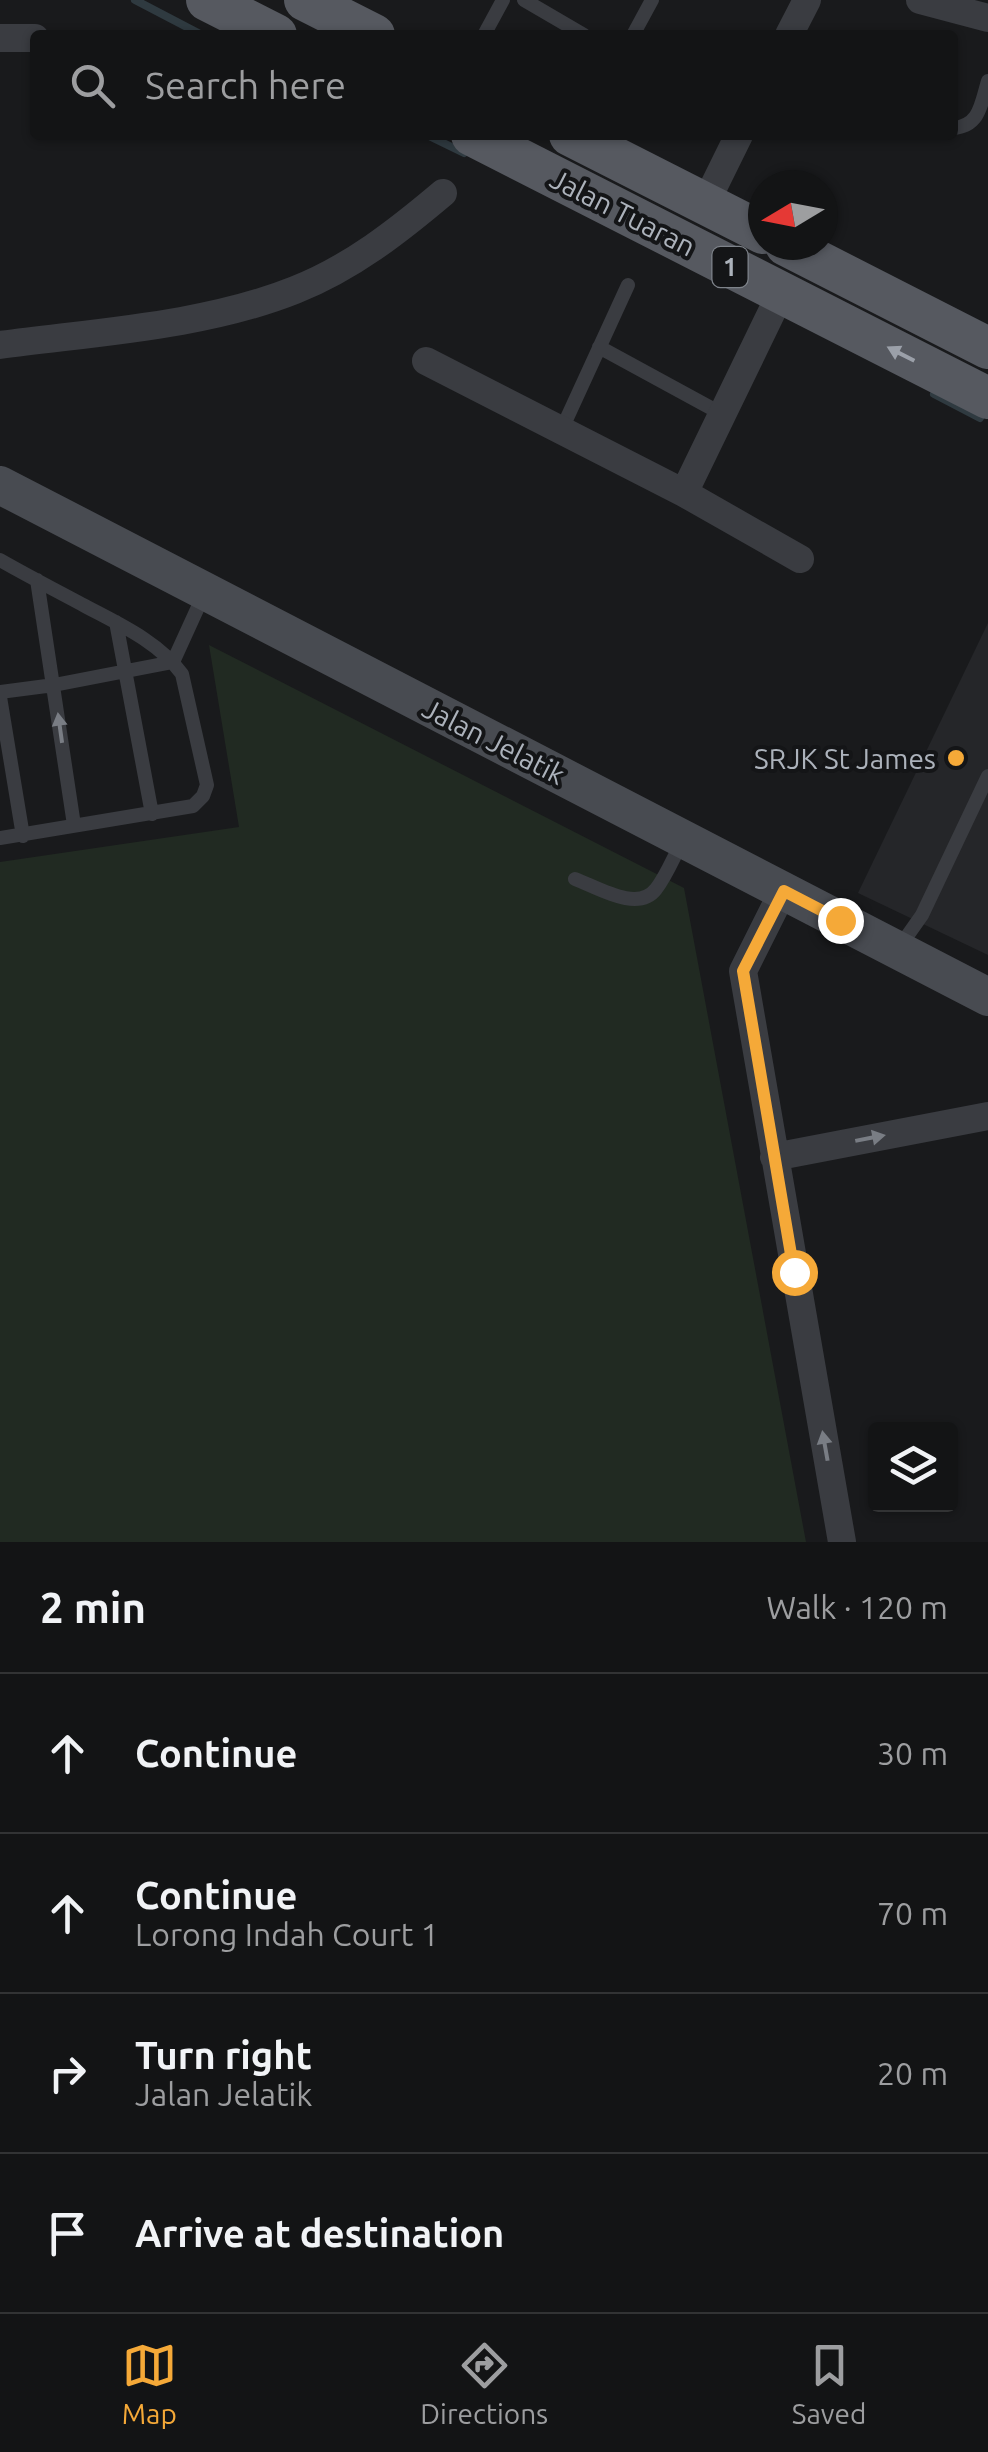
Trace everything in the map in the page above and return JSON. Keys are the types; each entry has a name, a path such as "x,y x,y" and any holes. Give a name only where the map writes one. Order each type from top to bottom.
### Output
{"main road":[{"path":"207,0 266,30"},
{"path":"305,0 364,30"},
{"name":"Jalan Tuaran","path":"482,140 988,398"},
{"name":"Jalan Tuaran","path":"580,140 748,226"},
{"path":"664,183 677,212 727,244 778,291"},
{"name":"1","path":"815,260 988,348"}],"street":[{"path":"792,30 807,0"},
{"path":"920,0 988,18"},
{"path":"0,38 30,38"},
{"path":"705,204 737,140"},
{"path":"0,344 171,322 263,302 349,264 443,194"},
{"path":"684,493 778,291"},
{"path":"426,362 684,493 800,559"},
{"name":"Jalan Jelatik","path":"0,485 988,997"},
{"path":"784,891 743,971 842,1542"},
{"path":"774,1156 988,1116"}],"lane":[{"path":"487,30 503,0"},
{"path":"524,0 575,30"},
{"path":"636,30 652,0"},
{"path":"958,127 968,126 978,117 988,81"},
{"path":"561,431 628,285"},
{"path":"599,347 722,414"},
{"path":"0,560 116,622 173,662 182,674 207,784 204,796 194,806 0,838"},
{"path":"36,580 74,824"},
{"path":"173,662 206,592"},
{"path":"116,622 152,814"},
{"path":"23,836 0,694 173,662"},
{"path":"898,950 922,915 988,776"},
{"path":"575,879 632,900 642,899 654,893 683,839"}],"shaded area":[{"name":"SRJK St James","path":"988,623 988,955 858,893"},
{"path":"209,645 684,888 806,1542 0,1542 0,862 239,827"}],"waterway":[{"path":"135,0 192,30"},
{"path":"437,140 464,153"},
{"path":"934,394 980,418"}],"place":[{"name":"SRJK St James","path":"956,758"}],"route":[{"path":"794,1272 743,971 784,891 840,920"}]}
